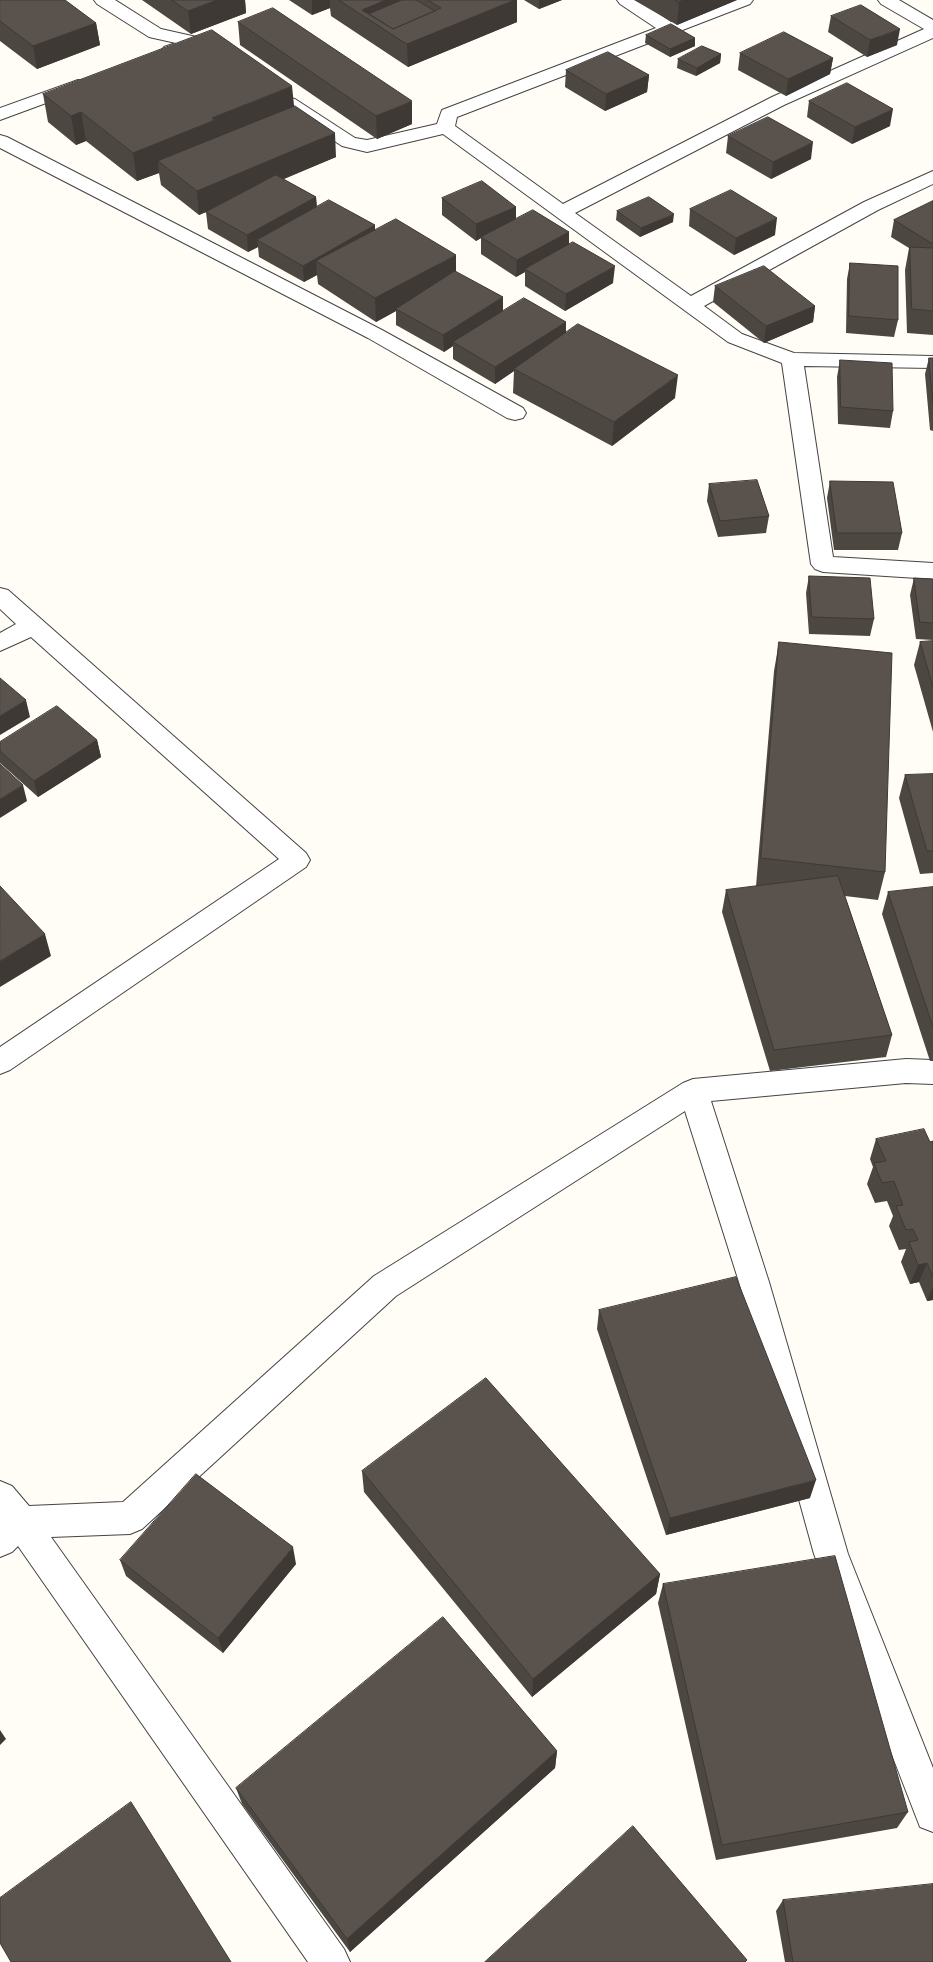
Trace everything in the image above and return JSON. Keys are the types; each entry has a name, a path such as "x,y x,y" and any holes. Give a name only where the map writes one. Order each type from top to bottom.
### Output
{"street":[{"path":"103,0 156,34 195,42 212,53"},
{"path":"626,0 670,29"},
{"path":"446,128 448,114 744,0"},
{"path":"887,0 933,27"},
{"path":"562,212 778,101 933,32"},
{"path":"158,56 195,42"},
{"path":"0,114 93,80"},
{"path":"276,94 348,142 367,146 446,128 735,338 792,359 933,362"},
{"path":"0,141 375,334 515,413"},
{"path":"690,306 871,206 933,177"},
{"path":"792,359 823,564 933,571"},
{"path":"0,596 297,860 0,1062"},
{"path":"0,643 32,625"},
{"path":"7,1520 130,1518 385,1286 693,1091 906,1071 933,1072"},
{"path":"693,1091 754,1282 831,1554 933,1814"},
{"path":"7,1520 331,1962"}],"building":[{"path":"0,0 65,0 96,23 33,46 0,21"},
{"path":"172,0 217,0 188,11"},
{"path":"339,0 386,0 362,10 393,29 441,8 428,0 515,0 407,44"},
{"path":"402,0 416,0 435,11 393,29 369,14"},
{"path":"861,5 900,29 870,40 831,16"},
{"path":"273,8 412,101 376,116 238,22"},
{"path":"671,24 695,38 670,49 646,35"},
{"path":"212,30 292,86 212,118 215,120 133,153 81,112 71,116 43,94"},
{"path":"784,32 833,58 788,79 740,53"},
{"path":"702,46 721,54 697,68 678,59"},
{"path":"608,52 649,75 606,94 566,70"},
{"path":"847,83 893,109 855,127 809,101"},
{"path":"295,106 335,133 197,191 158,161"},
{"path":"768,117 813,142 773,162 728,136"},
{"path":"276,175 316,197 247,235 206,212"},
{"path":"482,181 516,207 476,224 442,198"},
{"path":"731,190 777,218 736,238 690,209"},
{"path":"649,197 674,214 641,228 617,211"},
{"path":"329,200 375,225 303,266 257,240"},
{"path":"933,201 933,244 894,220"},
{"path":"533,210 569,232 517,260 481,237"},
{"path":"396,219 456,255 375,298 316,261"},
{"path":"573,242 615,266 566,294 525,269"},
{"path":"910,247 933,248 933,311 912,309"},
{"path":"850,263 898,266 898,320 849,316"},
{"path":"764,266 815,306 766,326 715,286"},
{"path":"455,271 503,297 443,335 396,309"},
{"path":"524,298 566,322 495,367 453,342"},
{"path":"578,324 678,375 614,422 514,369"},
{"path":"929,358 933,358 933,404"},
{"path":"840,360 892,363 893,411 841,407"},
{"path":"757,480 769,516 720,521 709,484"},
{"path":"830,481 893,482 902,533 837,533"},
{"path":"809,576 870,578 874,619 812,617"},
{"path":"914,578 933,579 933,623 920,622"},
{"path":"933,641 933,687 920,642"},
{"path":"779,642 892,653 885,872 761,858"},
{"path":"0,678 26,700 0,716"},
{"path":"57,706 97,740 34,781 0,751 0,742"},
{"path":"0,764 23,785 0,799"},
{"path":"933,774 933,851 927,851 905,775"},
{"path":"838,876 892,1035 774,1050 726,890"},
{"path":"0,886 45,934 0,961"},
{"path":"933,887 933,1027 888,892"},
{"path":"924,1129 930,1142 933,1141 933,1277 927,1263 918,1265 909,1242 918,1240 913,1229 906,1230 896,1206 903,1205 894,1181 882,1183 874,1163 886,1161 876,1139"},
{"path":"736,1277 816,1480 670,1518 599,1310"},
{"path":"486,1378 660,1574 533,1679 362,1471"},
{"path":"196,1474 293,1547 218,1638 120,1560"},
{"path":"835,1556 908,1812 722,1845 663,1584"},
{"path":"443,1617 557,1751 347,1939 236,1788"},
{"path":"131,1802 231,1962 11,1962 0,1943 0,1898"},
{"path":"633,1826 747,1960 745,1962 485,1962"},
{"path":"933,1884 933,1962 793,1962 783,1900"}]}
